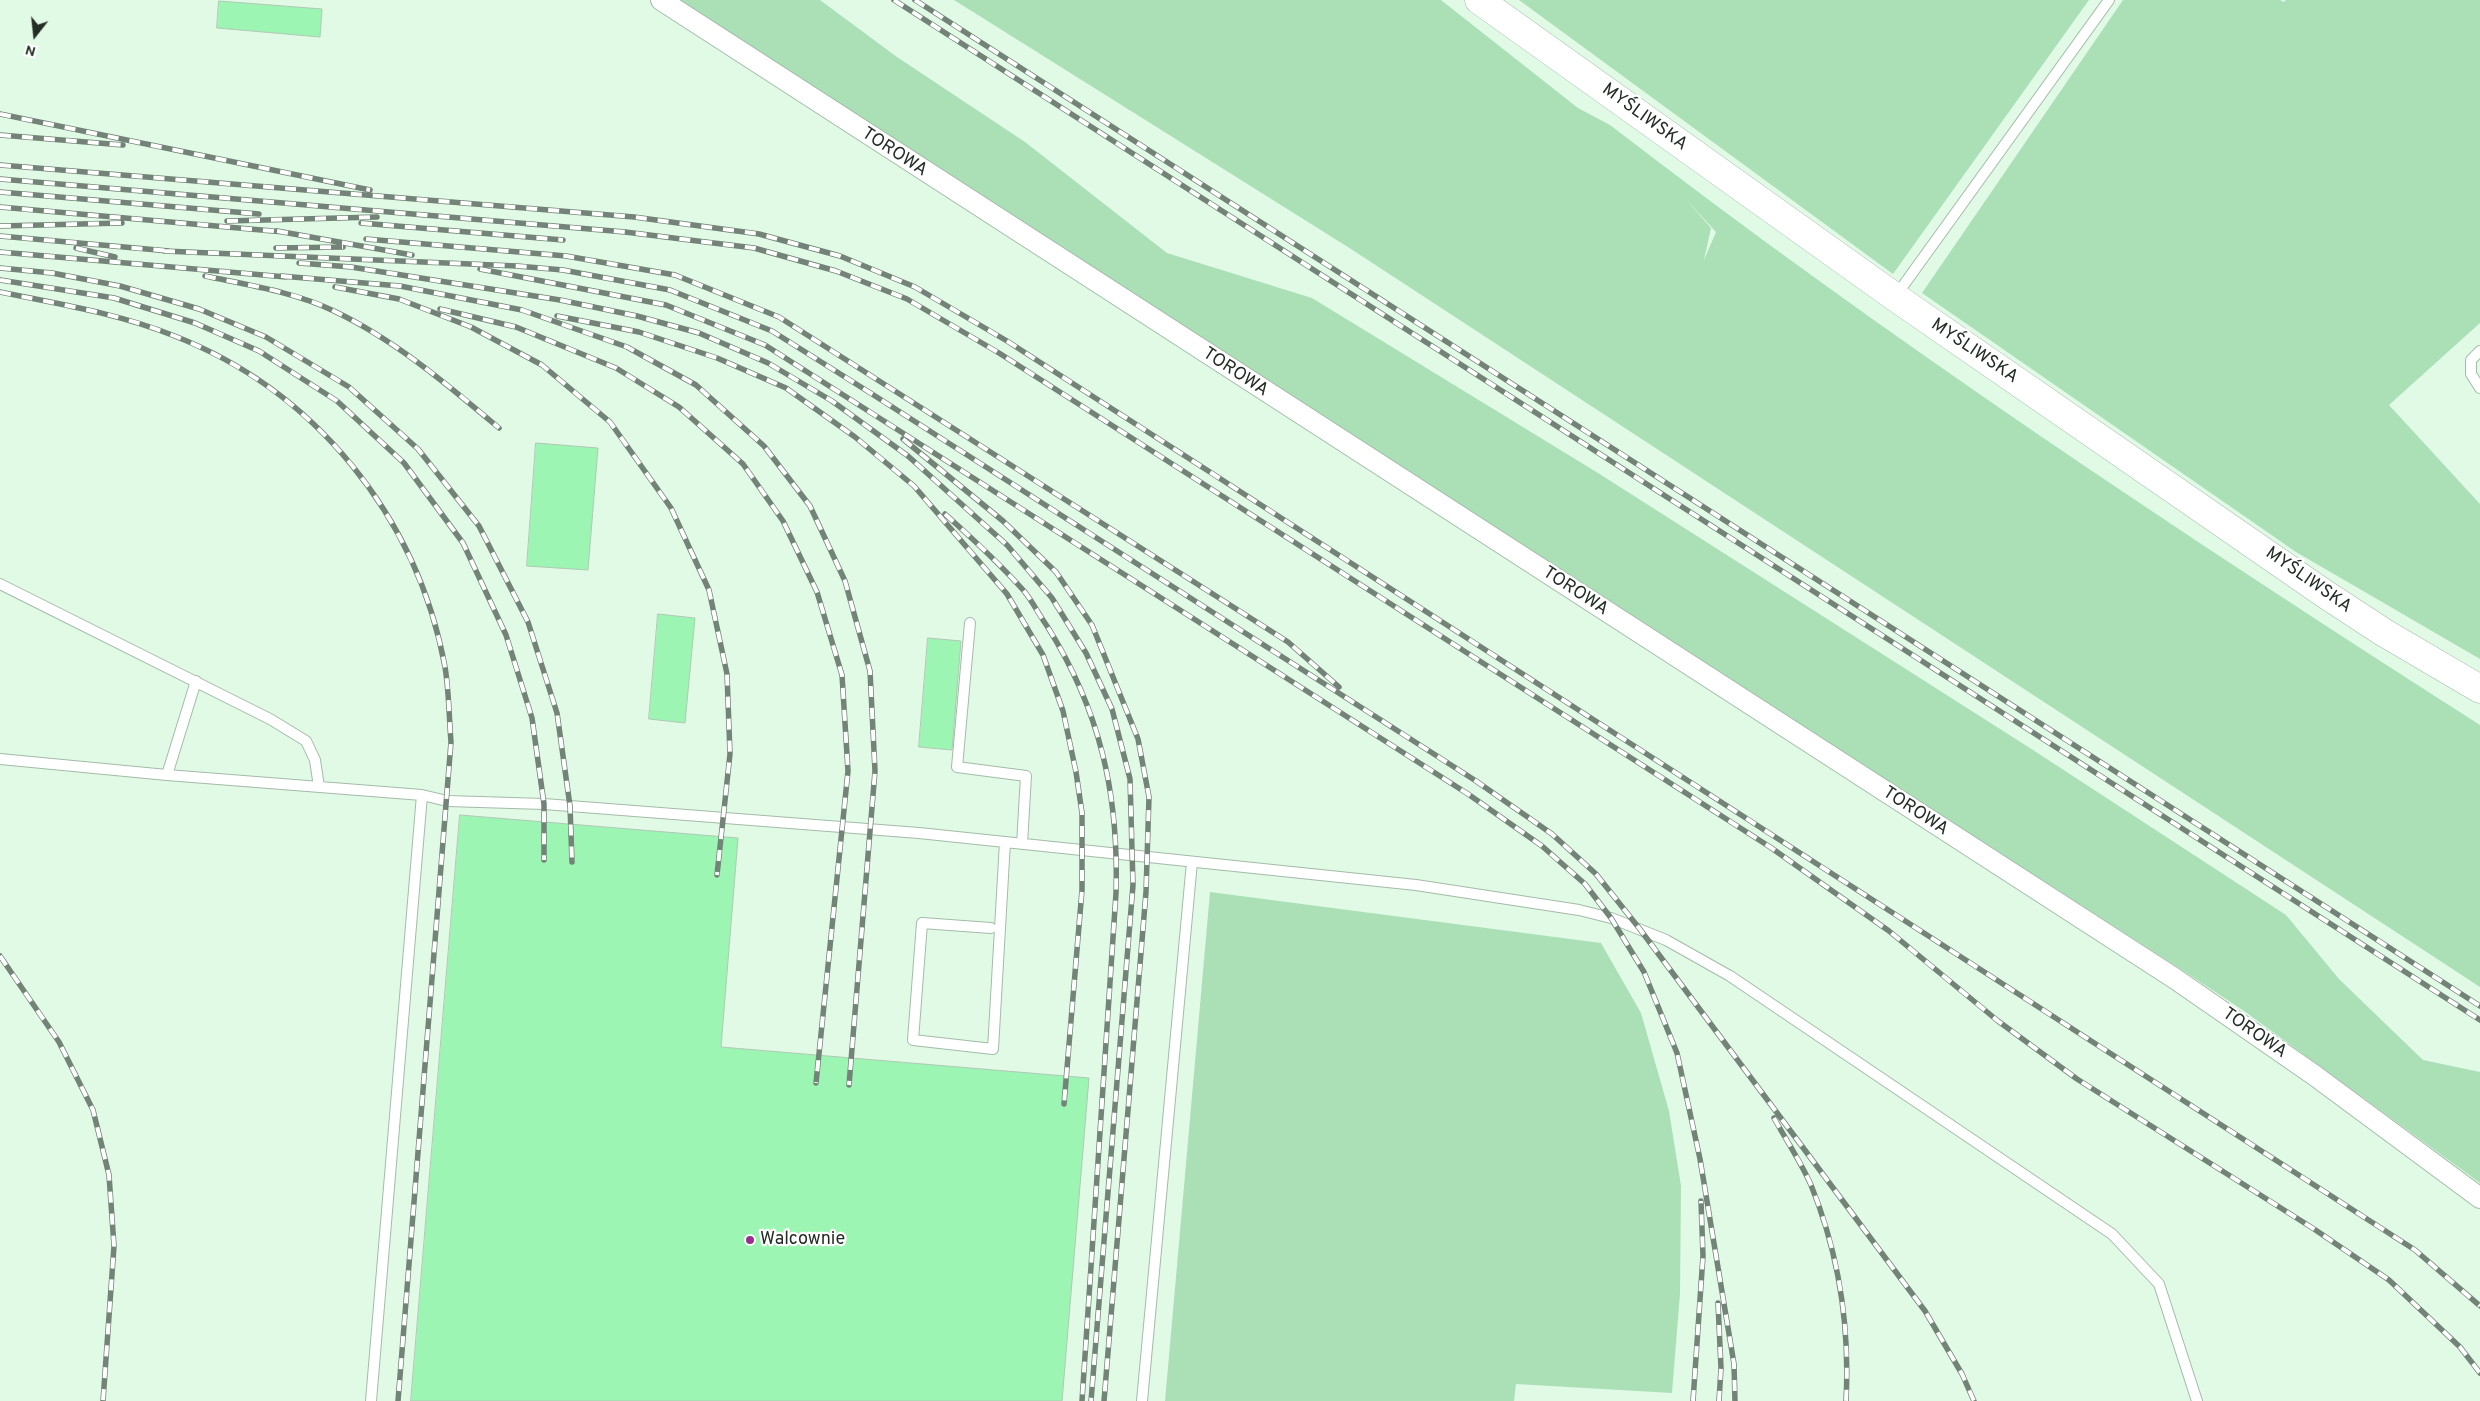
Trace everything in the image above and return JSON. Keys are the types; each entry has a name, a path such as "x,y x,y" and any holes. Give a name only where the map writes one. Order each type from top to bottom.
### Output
{"street":[{"name":"TOROWA","path":"660,0 2174,978 2314,1075 2480,1198"},
{"name":"MYŚLIWSKA","path":"1479,0 1895,297 2325,594 2383,632 2480,689"}],"lane":[{"path":"1895,297 2110,0"},
{"path":"2480,351 2471,360 2471,374 2480,388"},
{"path":"0,584 196,681 270,719 306,741 314,760 319,787"},
{"path":"970,623 956,767 1026,776 1022,844"},
{"path":"167,776 196,681"},
{"path":"0,759 167,776 422,795 447,800 552,805 909,832 1416,885 1579,910 1610,918 1666,940 1730,976 2112,1234 2158,1284 2197,1401"},
{"path":"371,1401 422,795"},
{"path":"990,928 922,923 913,1040 993,1050 1005,842"},
{"path":"1142,1401 1192,862"}],"green space":[{"path":"680,0 820,0 897,57 1025,142 1167,253 1312,298 1598,473 2033,750 2286,915 2339,979 2423,1060 2480,1072 2480,1183 2244,1011 2179,968 1052,244"},
{"path":"954,0 1441,0 1578,108 1610,125 1715,205 1930,359 2148,508 2480,725 2480,987 1351,249","holes":["1685,198 1716,232 1704,260 1711,228"]},
{"path":"1519,0 2089,0 1893,274"},
{"path":"2123,0 2280,0 2284,2 2286,0 2480,0 2480,323 2389,405 2480,504 2480,659 2296,552 1922,293"},
{"path":"1210,892 1601,943 1641,1013 1669,1111 1681,1186 1680,1294 1672,1393 1516,1384 1514,1401 1165,1401"}],"building":[{"path":"219,1 322,9 320,37 217,28"},
{"path":"536,443 598,448 588,570 527,566"},
{"path":"658,614 695,618 685,723 649,719"},
{"path":"928,638 961,641 952,750 919,747"},
{"name":"Walcownie","path":"460,815 738,838 721,1047 1089,1078 1062,1401 411,1401"}],"railway":[{"path":"894,0 2480,1020"},
{"path":"915,0 2480,1006"},
{"path":"0,114 370,190"},
{"path":"0,135 123,145"},
{"path":"0,165 634,217 759,234 840,256 915,287 1007,341 2415,1250 2480,1306"},
{"path":"0,179 625,232 754,248 836,271 907,299 999,353 1770,847 1889,931 1998,1021 2077,1079 2314,1229 2389,1280 2460,1347 2480,1373"},
{"path":"0,192 259,214"},
{"path":"0,207 284,232"},
{"path":"227,221 377,217"},
{"path":"0,226 122,223"},
{"path":"361,223 563,240"},
{"path":"277,231 412,255"},
{"path":"0,236 169,251"},
{"path":"366,239 566,256 675,275 779,317 1288,642 1339,687"},
{"path":"276,248 343,247"},
{"path":"76,248 115,257"},
{"path":"164,251 517,266 563,270 670,290 772,331 872,394 1476,781 1552,834 1596,874 1639,928 1925,1311 1962,1374 1974,1401"},
{"path":"0,252 286,277"},
{"path":"299,263 351,267 560,300 637,316 699,333 768,363 832,401 908,456 1007,545 1052,598 1086,653 1112,709 1130,779 1133,885 1091,1401"},
{"path":"0,268 52,273 120,286 199,309 266,337 349,387 418,449 479,526 528,622 557,713 570,806 572,862"},
{"path":"480,269 666,305 765,345 1468,794 1542,846 1585,884 1611,918 1644,972 1677,1053 1700,1159 1734,1364 1735,1401"},
{"path":"205,276 271,290 319,304 334,311 400,349 499,428"},
{"path":"281,276 400,286 522,310 627,347 696,385 764,446 810,506 845,581 870,671 875,771 849,1085"},
{"path":"0,280 114,298 195,323 259,351 337,401 404,463 463,543 506,635 532,718 544,804 544,860"},
{"path":"335,287 399,299 471,327 542,365 610,422 671,508 709,590 727,674 730,754 717,875"},
{"path":"0,292 87,310 151,327 224,359 271,389 314,424 352,465 384,510 411,559 431,612 445,667 451,742 398,1401"},
{"path":"440,309 516,327 616,368 679,407 743,464 783,521 817,592 842,675 848,771 816,1083"},
{"path":"557,316 639,332 717,358 786,388 855,437 914,486 1007,594 1043,655 1063,711 1076,772 1082,813 1082,890 1064,1104"},
{"path":"903,439 1003,521 1056,572 1092,625 1138,739 1149,797 1146,892 1104,1401"},
{"path":"945,514 1015,581 1027,595 1047,626 1081,689 1103,754 1109,787 1114,821 1116,893 1082,1401"},
{"path":"0,956 59,1042 93,1110 109,1175 114,1246 103,1401"},
{"path":"1774,1118 1811,1185 1829,1237 1844,1318 1847,1373 1846,1401"},
{"path":"1693,1401 1703,1256 1701,1201"},
{"path":"1718,1303 1721,1368 1719,1401"}],"place":[{"name":"Walcownie","path":"750,1240"}]}
